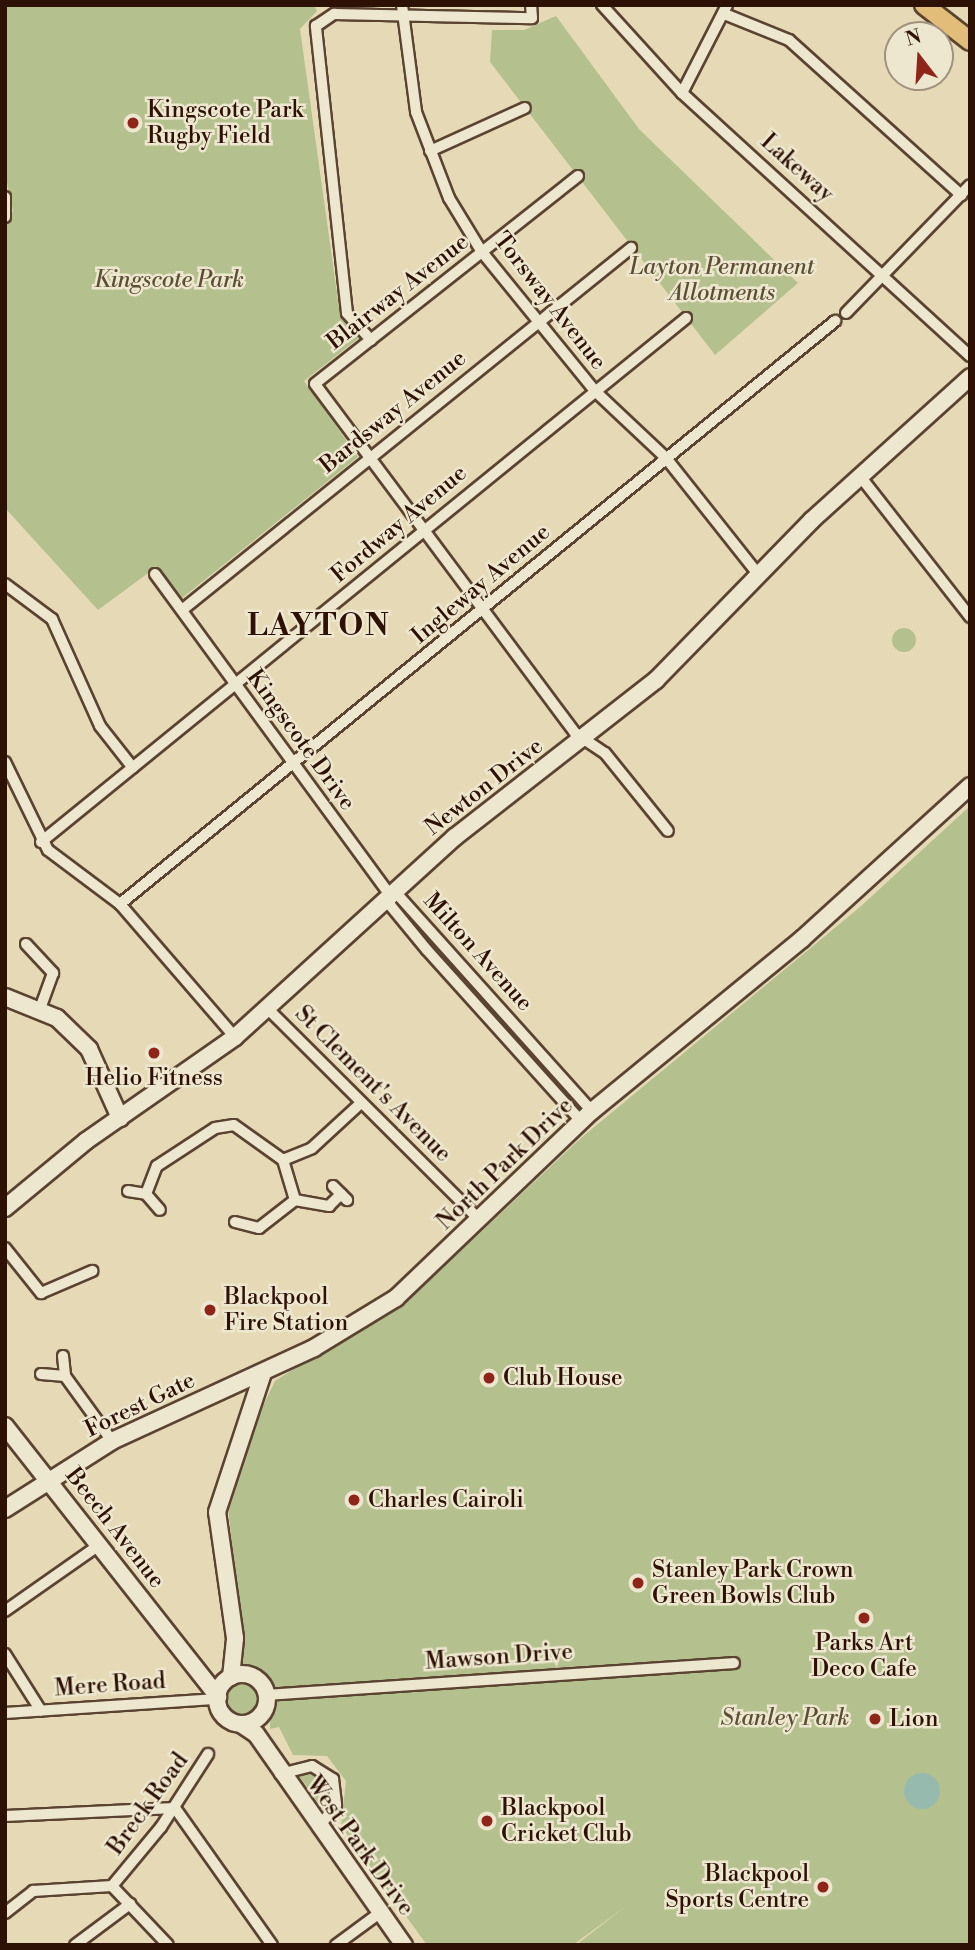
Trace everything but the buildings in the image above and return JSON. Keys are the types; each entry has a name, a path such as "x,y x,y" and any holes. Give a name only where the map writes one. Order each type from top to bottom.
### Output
{"main road":[{"path":"924,5 970,41"},
{"path":"944,5 970,26"}],"street":[{"path":"371,340 347,313 319,21 334,14 402,11 532,19 531,5"},
{"name":"Lakeway","path":"602,5 682,93 970,356"},
{"path":"682,93 727,10 789,40 961,195"},
{"name":"Torsway Avenue","path":"402,11 412,96 430,151 482,252 595,391 666,457 758,573"},
{"path":"430,151 525,108"},
{"name":"Blairway Avenue","path":"369,458 315,384 578,176"},
{"path":"846,313 885,276 970,185"},
{"path":"5,197 7,216"},
{"name":"Bardsway Avenue","path":"181,610 631,248"},
{"name":"Fordway Avenue","path":"41,842 236,687 686,317"},
{"name":"Ingleway Avenue","path":"120,904 482,612 666,457 835,321"},
{"name":"Newton Drive","path":"8,1199 235,1037 389,894 656,680 758,573 970,377"},
{"path":"369,458 421,533 583,739 605,753 668,831"},
{"path":"860,476 970,617"},
{"name":"Kingscote Drive","path":"155,575 389,894"},
{"path":"5,584 52,619 100,726 133,768"},
{"path":"5,762 41,842 120,904 235,1037"},
{"name":"North Park Drive","path":"263,1373 396,1298 586,1116 802,939 970,786"},
{"name":"Milton Avenue","path":"389,894 390,905 420,941 586,1116"},
{"path":"26,944 53,973 40,1009"},
{"path":"5,997 40,1009 89,1049 120,1118"},
{"name":"St Clement's Avenue","path":"268,1009 479,1219"},
{"path":"283,1160 312,1148 361,1103"},
{"path":"146,1194 157,1166 224,1124 283,1160 295,1200"},
{"path":"128,1191 146,1194 160,1209"},
{"path":"295,1200 329,1206 340,1193"},
{"path":"235,1222 262,1233 295,1200"},
{"path":"5,1248 41,1293 92,1271"},
{"path":"63,1356 65,1376 113,1441"},
{"path":"235,1638 229,1679 218,1698 223,1714 241,1724 266,1703 250,1675 235,1638 217,1513 263,1373"},
{"name":"Forest Gate","path":"5,1509 48,1479 113,1441 263,1373"},
{"path":"41,1374 65,1376"},
{"name":"Beech Avenue","path":"5,1426 218,1698"},
{"path":"5,1611 98,1545"},
{"path":"5,1654 41,1711"},
{"name":"Beech Avenue","path":"189,1658 229,1679"},
{"name":"Mawson Drive","path":"266,1703 734,1663"},
{"path":"229,1679 250,1675"},
{"name":"Mere Road","path":"5,1713 218,1698"},
{"name":"West Park Drive","path":"266,1703 280,1774"},
{"name":"West Park Drive","path":"241,1724 256,1734 280,1774 404,1945"},
{"name":"Breck Road","path":"5,1913 33,1891 112,1886 175,1808 208,1754"},
{"path":"280,1774 312,1766 333,1779 336,1805 318,1828"},
{"path":"5,1816 175,1808 272,1945"},
{"path":"112,1886 168,1945"},
{"path":"75,1945 130,1904"},
{"path":"336,1945 382,1912"}],"green space":[{"name":"Kingscote Park","path":"5,5 314,5 317,11 300,29 340,315 359,338 304,381 358,457 182,598 155,568 98,610 5,508 5,222 13,211 5,173"},
{"name":"Layton Permanent Allotments","path":"556,16 639,129 798,283 715,355 490,62 492,30 524,30"},
{"path":"904,628 915,635 916,640 909,651 904,652 893,645 892,640 899,629"},
{"name":"Stanley Park","path":"970,806 970,1945 576,1945 626,1906 573,1945 427,1945 341,1827 346,1781 327,1756 293,1755 279,1727 270,1729 270,1688 238,1670 244,1652 228,1508 253,1427 275,1381 418,1291 581,1138 860,907"},
{"path":"403,901 586,1104 575,1114 392,911"},
{"path":"243,1679 258,1685 264,1700 258,1715 243,1721 228,1715 222,1700 228,1685"},
{"path":"308,1771 331,1789 325,1812 297,1773"}],"water":[{"path":"922,1773 935,1778 940,1791 935,1804 922,1809 909,1804 904,1791 909,1778"}],"place":[{"name":"Kingscote Park Rugby Field","path":"133,123"},
{"name":"Helio Fitness","path":"154,1053"},
{"name":"Blackpool Fire Station","path":"210,1310"},
{"name":"Club House","path":"489,1378"},
{"name":"Charles Cairoli","path":"354,1500"},
{"name":"Stanley Park Crown Green Bowls Club","path":"638,1583"},
{"name":"Parks Art Deco Cafe","path":"864,1618"},
{"name":"Lion","path":"875,1719"},
{"name":"Blackpool Cricket Club","path":"487,1821"},
{"name":"Blackpool Sports Centre","path":"823,1887"}],"district":[{"name":"LAYTON","path":"319,626"}]}
